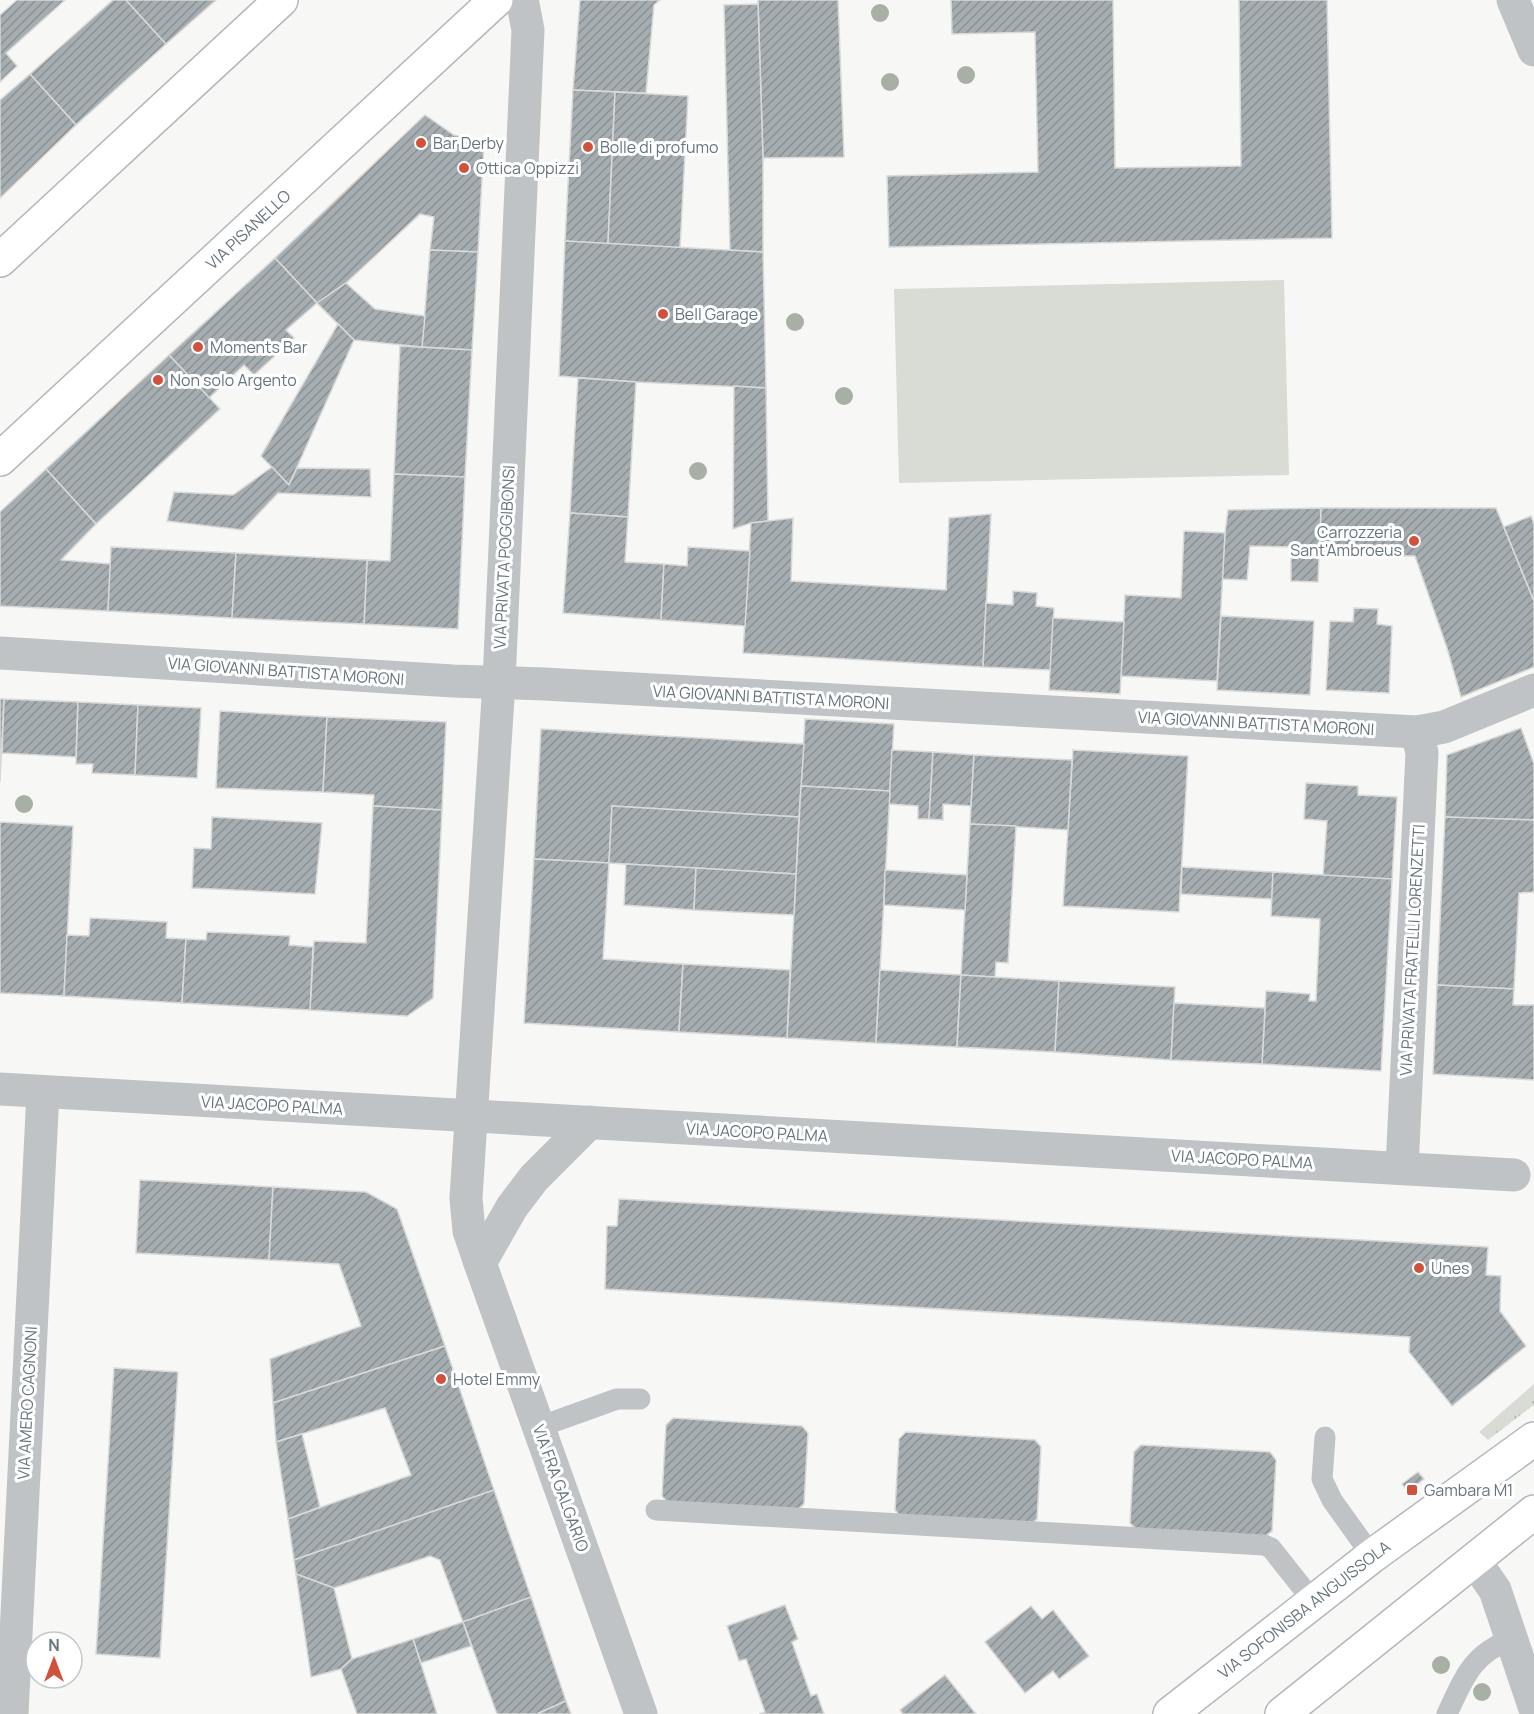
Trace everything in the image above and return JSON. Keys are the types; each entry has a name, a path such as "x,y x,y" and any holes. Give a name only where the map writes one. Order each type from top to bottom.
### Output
{"street":[{"path":"0,260 281,0"},
{"name":"VIA PISANELLO","path":"0,459 496,0"},
{"name":"VIA PRIVATA POGGIBONSI","path":"471,1116 499,682 528,30 523,4 520,0"},
{"path":"1513,0 1534,50"},
{"name":"VIA GIOVANNI BATTISTA MORONI","path":"0,653 453,681 1417,732 1444,727 1534,690"},
{"name":"VIA PRIVATA FRATELLI LORENZETTI","path":"1402,1168 1422,753 1417,732"},
{"name":"VIA JACOPO PALMA","path":"0,1089 1514,1174"},
{"name":"VIA AMERO CAGNONI","path":"12,1714 43,1092"},
{"name":"VIA FRA GALGARIO","path":"471,1116 466,1198 469,1231 641,1714"},
{"path":"480,1263 512,1207 528,1185 590,1122"},
{"name":"VIA SOFONISBA ANGUISSOLA","path":"1170,1714 1372,1556 1534,1439"},
{"path":"1282,1714 1534,1512"},
{"path":"1474,1560 1495,1590 1534,1706"}],"lane":[{"path":"539,1427 617,1399 640,1399"},
{"path":"1325,1437 1322,1479 1332,1500 1372,1556"},
{"path":"656,1510 1264,1545 1271,1548 1313,1601"},
{"path":"1447,1714 1468,1670 1476,1660 1494,1647 1511,1639"}],"green space":[{"path":"1284,280 1289,475 899,483 894,289"},
{"path":"1534,1384 1534,1405 1488,1440 1479,1432"}],"building":[{"path":"17,0 65,0 6,53 17,66 0,82 0,15"},
{"path":"113,0 126,0 166,44 76,125 30,74"},
{"path":"126,0 216,0 166,44"},
{"path":"580,0 660,0 654,5 646,93 573,90"},
{"path":"758,0 838,0 844,157 763,158"},
{"path":"951,0 1113,0 1115,168 1241,166 1239,0 1327,0 1332,238 889,247 887,176 1038,172 1035,32 952,34"},
{"path":"758,4 763,158 763,252 730,250 724,5"},
{"path":"30,74 76,125 0,198 0,100"},
{"path":"573,90 615,92 608,244 565,241"},
{"path":"615,92 688,96 680,248 608,244"},
{"path":"425,115 454,135 484,142 478,252 430,250 434,217 420,214 346,283 317,303 275,258"},
{"name":"Bell Garage","path":"565,241 763,252 766,388 559,376"},
{"path":"430,250 478,252 472,350 422,347"},
{"path":"275,258 317,303 286,330 294,338 254,375 244,365 209,398 169,355"},
{"path":"346,283 375,309 425,316 422,347 354,340 317,303"},
{"path":"338,324 354,340 289,485 261,456"},
{"path":"400,346 472,350 465,477 394,474"},
{"path":"169,355 220,409 96,524 46,469"},
{"path":"578,378 636,382 628,517 570,513"},
{"path":"734,386 766,388 768,521 751,523 733,529"},
{"path":"272,467 289,485 297,468 370,469 371,497 278,493 243,530 167,521 174,492 233,495"},
{"path":"46,469 96,524 61,560 111,564 108,611 0,606 0,512"},
{"path":"394,474 465,477 458,629 364,624 367,560 390,561"},
{"path":"1321,508 1496,508 1534,601 1534,667 1461,697 1447,648 1415,556 1319,555"},
{"path":"1321,508 1318,582 1291,581 1291,547 1250,546 1247,580 1222,579 1228,510"},
{"path":"570,513 628,517 625,562 664,564 661,620 563,613"},
{"path":"991,514 983,667 743,653 751,523 793,518 791,581 946,590 949,518"},
{"path":"1531,516 1534,524 1534,601 1504,527"},
{"path":"1184,531 1225,533 1217,681 1121,676 1125,595 1181,598"},
{"path":"111,547 236,553 232,618 108,611"},
{"path":"688,547 750,551 745,626 661,620 664,564 687,566"},
{"path":"236,553 367,560 364,624 232,618"},
{"path":"1013,591 1037,593 1036,606 1054,608 1051,670 983,667 986,603 1013,605"},
{"path":"1354,608 1378,609 1377,624 1392,626 1389,693 1326,690 1330,621 1353,622"},
{"path":"1221,616 1314,621 1310,695 1217,690"},
{"path":"1053,618 1124,622 1120,694 1049,690"},
{"path":"0,699 4,699 0,782"},
{"path":"4,699 78,702 76,757 2,753"},
{"path":"78,702 138,705 135,775 92,773 93,764 76,764"},
{"path":"138,705 201,708 197,778 135,775"},
{"path":"220,711 327,717 323,792 216,788"},
{"path":"327,717 446,722 442,810 373,806 374,795 323,792"},
{"path":"805,719 894,724 890,791 801,786"},
{"path":"1521,728 1534,764 1534,820 1445,817 1447,755"},
{"path":"541,729 804,744 799,817 612,806 609,863 534,859"},
{"path":"892,750 933,752 929,819 918,819 918,806 889,804"},
{"path":"1073,750 1188,756 1179,912 1063,906"},
{"path":"933,752 974,755 971,806 943,804 943,820 929,819"},
{"path":"974,755 1072,760 1068,830 970,824"},
{"path":"1306,783 1358,786 1358,795 1397,797 1392,879 1323,876 1327,821 1304,819"},
{"path":"801,786 890,791 876,1043 787,1038"},
{"path":"373,806 442,810 433,998 407,1016 310,1010 314,941 366,943"},
{"path":"612,806 799,817 796,874 609,863"},
{"path":"212,817 322,823 315,894 192,888 194,848 211,849"},
{"path":"1445,817 1534,820 1534,892 1519,893 1514,989 1437,985"},
{"path":"0,822 73,826 64,996 0,993"},
{"path":"970,824 1016,826 1008,963 996,962 995,977 961,975"},
{"path":"534,859 609,863 603,959 683,964 679,1032 524,1023"},
{"path":"626,864 696,868 694,910 624,905"},
{"path":"1182,867 1273,872 1272,899 1181,894"},
{"path":"696,868 796,874 794,915 694,910"},
{"path":"885,870 967,875 965,910 884,905"},
{"path":"1273,872 1392,879 1381,1071 1262,1064 1266,991 1310,994 1309,1001 1316,1001 1320,919 1271,916"},
{"path":"90,918 167,922 166,938 186,939 182,1003 64,996 67,935 89,936"},
{"path":"207,932 290,936 289,945 313,947 310,1010 182,1003 186,939 206,940"},
{"path":"683,964 790,970 787,1038 679,1032"},
{"path":"880,970 961,975 957,1047 876,1043"},
{"path":"961,975 1059,981 1055,1052 957,1047"},
{"path":"1059,981 1175,987 1171,1060 1055,1052"},
{"path":"1437,985 1514,989 1513,1005 1534,1005 1534,1080 1433,1074"},
{"path":"1174,1003 1265,1008 1262,1064 1171,1060"},
{"path":"140,1180 273,1187 269,1260 136,1253"},
{"path":"273,1187 366,1192 397,1209 445,1346 273,1403 270,1359 361,1326 339,1264 269,1260"},
{"path":"619,1199 1488,1247 1486,1275 1501,1276 1500,1311 1526,1346 1452,1406 1409,1352 1410,1337 605,1289 607,1226 617,1226"},
{"path":"445,1346 494,1490 294,1560 288,1519 411,1475 385,1408 276,1442 273,1403"},
{"path":"114,1368 178,1372 160,1658 96,1654"},
{"path":"673,1418 802,1426 808,1433 804,1504 796,1511 669,1504 662,1496 666,1425"},
{"path":"906,1432 1035,1440 1041,1447 1037,1519 1029,1525 902,1518 895,1510 899,1439"},
{"path":"302,1434 320,1507 288,1519 276,1442"},
{"path":"1141,1445 1270,1452 1276,1460 1272,1531 1264,1537 1137,1530 1130,1523 1134,1452"},
{"path":"1418,1472 1424,1479 1408,1492 1402,1484"},
{"path":"494,1490 531,1597 463,1622 440,1560 430,1556 334,1588 296,1574 294,1560"},
{"path":"296,1574 334,1588 352,1659 341,1669 311,1677"},
{"path":"531,1597 566,1701 537,1714 497,1714 463,1622"},
{"path":"785,1605 798,1639 792,1642 811,1696 817,1694 824,1714 759,1714 765,1712 746,1659 739,1661 727,1626"},
{"path":"1031,1606 1042,1619 1053,1610 1089,1656 1059,1679 1053,1671 1025,1693 985,1642"},
{"path":"463,1622 471,1646 421,1663 413,1639"},
{"path":"413,1639 437,1714 357,1714 341,1669 352,1659"},
{"path":"945,1675 976,1714 903,1714 900,1710"},
{"path":"566,1701 571,1714 537,1714"}],"place":[{"name":"Bar Derby","path":"421,143"},
{"name":"Bolle di profumo","path":"588,147"},
{"name":"Ottica Oppizzi","path":"464,168"},
{"name":"Bell Garage","path":"663,314"},
{"name":"Moments Bar","path":"198,347"},
{"name":"Non solo Argento","path":"158,380"},
{"name":"Carrozzeria Sant'Ambroeus","path":"1414,541"},
{"name":"Unes","path":"1419,1268"},
{"name":"Hotel Emmy","path":"441,1379"},
{"name":"Gambara M1","path":"1412,1490"}]}
